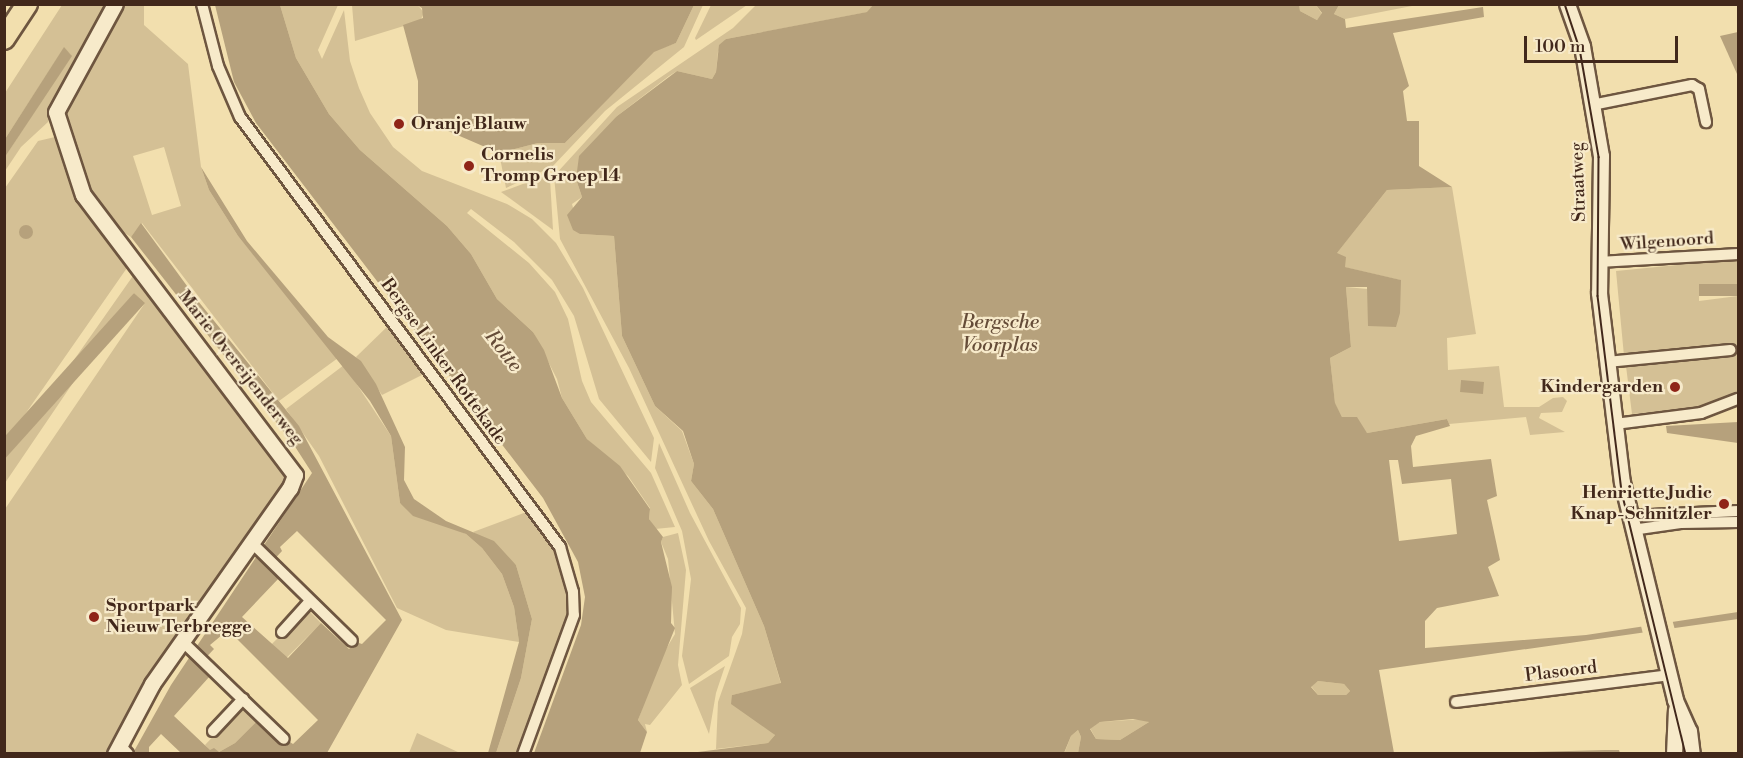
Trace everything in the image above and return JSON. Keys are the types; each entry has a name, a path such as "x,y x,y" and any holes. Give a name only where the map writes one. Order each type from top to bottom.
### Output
{"highway":[{"path":"4,39 27,4"}],"street":[{"name":"Marie Overeijenderweg","path":"116,4 59,103 57,125 83,195 293,470 290,488 255,546 186,644 152,684 121,751"},
{"name":"Bergse Linker Rottekade","path":"202,4 218,66 240,117 561,547 573,592 574,615 523,753"},
{"name":"Straatweg","path":"1567,4 1582,46 1602,184 1599,262 1607,362 1615,424 1631,523 1676,703"},
{"path":"1592,105 1692,85 1699,89 1706,122"},
{"name":"Wilgenoord","path":"1599,262 1738,254"},
{"path":"1607,362 1730,350"},
{"path":"1615,424 1701,413 1738,399"},
{"path":"1631,523 1738,512"},
{"path":"1631,523 1738,522"},
{"path":"255,546 352,641"},
{"path":"282,632 310,601"},
{"path":"186,644 284,739"},
{"name":"Plasoord","path":"1456,702 1669,675"},
{"path":"213,731 243,699"},
{"path":"1674,753 1676,703"},
{"path":"1676,703 1689,731 1692,753"}],"shaded area":[{"path":"417,4 424,13 420,21 355,41 352,5"},
{"path":"62,5 108,5 55,97 48,122 21,147 5,171 5,157 71,55 64,48 5,139 5,93"},
{"path":"121,5 144,5 144,25 188,64 201,167 209,190 238,236 338,358 279,401 142,223 131,237 120,230 87,185 62,105","holes":["164,147 181,206 152,215 133,156"]},
{"path":"280,5 338,5 318,50 322,59 344,10 350,61 359,88 370,113 393,147 422,171 507,204 532,219 556,243 583,288 654,438 651,462 599,399 574,316 552,280 514,242 471,209 467,213 529,263 555,292 568,319 582,381 591,402 651,473 675,527 655,529 649,519 650,508 628,476 587,439 562,398 557,379 533,332 497,299 471,254 447,226 360,150 329,114 296,58"},
{"path":"694,5 703,5 684,47 605,111 552,167 506,188 499,153 538,143 565,143 654,51 676,43"},
{"path":"711,5 747,5 696,40 695,38"},
{"path":"756,5 874,5 868,12 726,39 718,52 716,72 712,79 677,71 669,76 617,116 576,179 582,197 572,204 580,234 614,236 622,336 655,406 682,431 694,464 691,481 713,509 764,626 781,684 732,695 775,735 768,743 716,749 718,702 742,634 746,608 709,541 629,368 560,239 554,176 617,107 733,28"},
{"path":"1299,5 1316,5 1322,14 1317,20 1300,11"},
{"path":"1339,5 1417,5 1345,19 1334,14"},
{"path":"55,137 82,199 129,265 5,443 5,188 38,141"},
{"path":"547,175 550,179 553,230 501,192"},
{"path":"1452,187 1476,334 1447,338 1448,370 1499,366 1504,407 1539,407 1553,398 1563,397 1567,401 1562,412 1541,413 1539,418 1565,432 1530,435 1526,417 1449,424 1447,419 1367,433 1342,417 1335,404 1330,358 1351,347 1346,287 1400,292 1400,280 1344,267 1336,254 1387,190"},
{"path":"1738,259 1738,284 1699,289 1699,301 1738,296 1738,345 1624,356 1616,271"},
{"name":"Sportpark Nieuw Terbregge","path":"135,273 290,475 111,753 5,753 5,509 145,303 134,293 5,483 5,458"},
{"path":"392,322 428,372 382,395 356,357"},
{"path":"1738,354 1738,395 1704,407 1632,414 1626,366"},
{"path":"344,365 391,436 400,503 466,534 482,548 502,574 514,607 519,642 446,630 397,608 319,456 286,409"},
{"path":"659,443 690,513 741,608 740,624 732,637 729,656 689,684 682,656 691,579 682,531 655,468"},
{"path":"529,511 555,547 567,589 566,622 517,753 496,753 521,678 532,619 516,565 473,532"},
{"path":"678,533 686,570 678,665 682,685 650,725 645,724 647,732 638,720 660,659 675,634 668,559 661,542 663,537"},
{"path":"307,609 321,623 286,658 272,644"},
{"path":"725,666 716,693 709,734 690,688"},
{"path":"1318,681 1344,684 1350,691 1346,695 1318,695 1311,686"},
{"path":"240,708 256,722 235,743 219,752 210,751 205,745"},
{"path":"1143,719 1149,722 1120,740 1096,739 1090,728 1100,722"},
{"path":"1078,730 1081,737 1078,753 1064,754 1071,736"},
{"path":"417,733 460,753 409,753"}],"water":[{"path":"694,4 676,43 654,52 565,143 538,143 499,153 418,118 418,81 403,25 423,18 422,8 417,5"},
{"name":"Bergsche Voorplas","path":"874,4 1299,4 1300,11 1317,20 1322,13 1316,5 1339,5 1334,14 1345,19 1346,28 1483,7 1484,17 1393,33 1409,86 1403,91 1407,121 1419,121 1419,166 1452,187 1387,190 1337,253 1346,257 1345,267 1401,280 1400,313 1396,327 1368,326 1367,287 1346,287 1351,347 1330,358 1335,403 1342,417 1357,417 1367,433 1447,419 1450,426 1416,436 1411,446 1413,467 1491,459 1497,496 1487,500 1500,560 1488,567 1499,596 1437,608 1425,621 1425,648 1586,635 1738,612 1738,619 1379,670 1394,753 1078,753 1081,737 1078,730 1071,736 1064,753 690,753 768,743 775,735 731,704 732,695 781,683 764,626 713,509 691,481 694,464 683,431 655,406 622,336 614,236 580,234 573,230 567,215 582,197 576,179 579,156 617,116 677,71 712,79 716,72 719,45 726,39 867,12","holes":["1389,460 1398,460 1402,484 1451,479 1457,534 1399,541","1318,681 1344,684 1350,691 1346,695 1318,695 1311,687","1133,719 1149,722 1120,740 1096,739 1090,729 1100,722"]},
{"name":"Rotte","path":"215,5 280,5 296,58 329,114 360,150 447,226 471,254 497,299 533,332 544,350 562,398 587,439 620,466 650,509 649,519 663,537 661,542 672,587 671,623 675,628 638,720 647,732 640,753 534,753 581,625 585,597 578,562 543,498 256,123 234,82"},
{"path":"1738,32 1738,74 1737,74 1720,36"},
{"path":"64,47 72,56 5,157 5,139"},
{"path":"201,167 247,241 328,337 361,361 376,384 405,447 404,480 414,499 446,521 494,541 516,565 532,619 521,678 496,753 488,753 519,642 514,607 502,574 482,548 466,534 413,516 400,503 391,436 370,401 238,236 209,190"},
{"path":"141,223 198,301 299,426 402,620 327,753 181,753 161,734 149,747 149,753 133,753 171,685 312,473 294,445 131,237","holes":["297,531 386,620 362,644 356,642 349,649 321,623 288,658 242,617 279,578 268,566 282,551 280,547","228,630 318,720 293,744 285,739 280,745 256,722 235,743 219,752 214,748 210,750 174,716 210,676 199,665 214,649 210,645"]},
{"path":"23,225 29,225 33,232 29,239 23,239 19,235 19,229"},
{"path":"1699,284 1738,284 1738,296 1699,296"},
{"path":"134,293 145,303 4,460 4,437"},
{"path":"1461,380 1484,382 1483,394 1460,392"},
{"path":"1738,422 1738,443 1667,433 1666,426"},
{"path":"1605,750 1619,750 1620,753 1498,753"}],"pier":[{"path":"1672,619 1675,630 1643,634 1640,622"}],"tram line":[{"path":"1565,4 1580,49 1599,157 1598,296 1622,492 1686,754"}],"place":[{"name":"Oranje Blauw","path":"399,124"},
{"name":"Cornelis Tromp Groep 14","path":"469,166"},
{"name":"Kindergarden","path":"1675,387"},
{"name":"Henriette Judic Knap-Schnitzler","path":"1724,504"},
{"name":"Sportpark Nieuw Terbregge","path":"94,617"}]}
